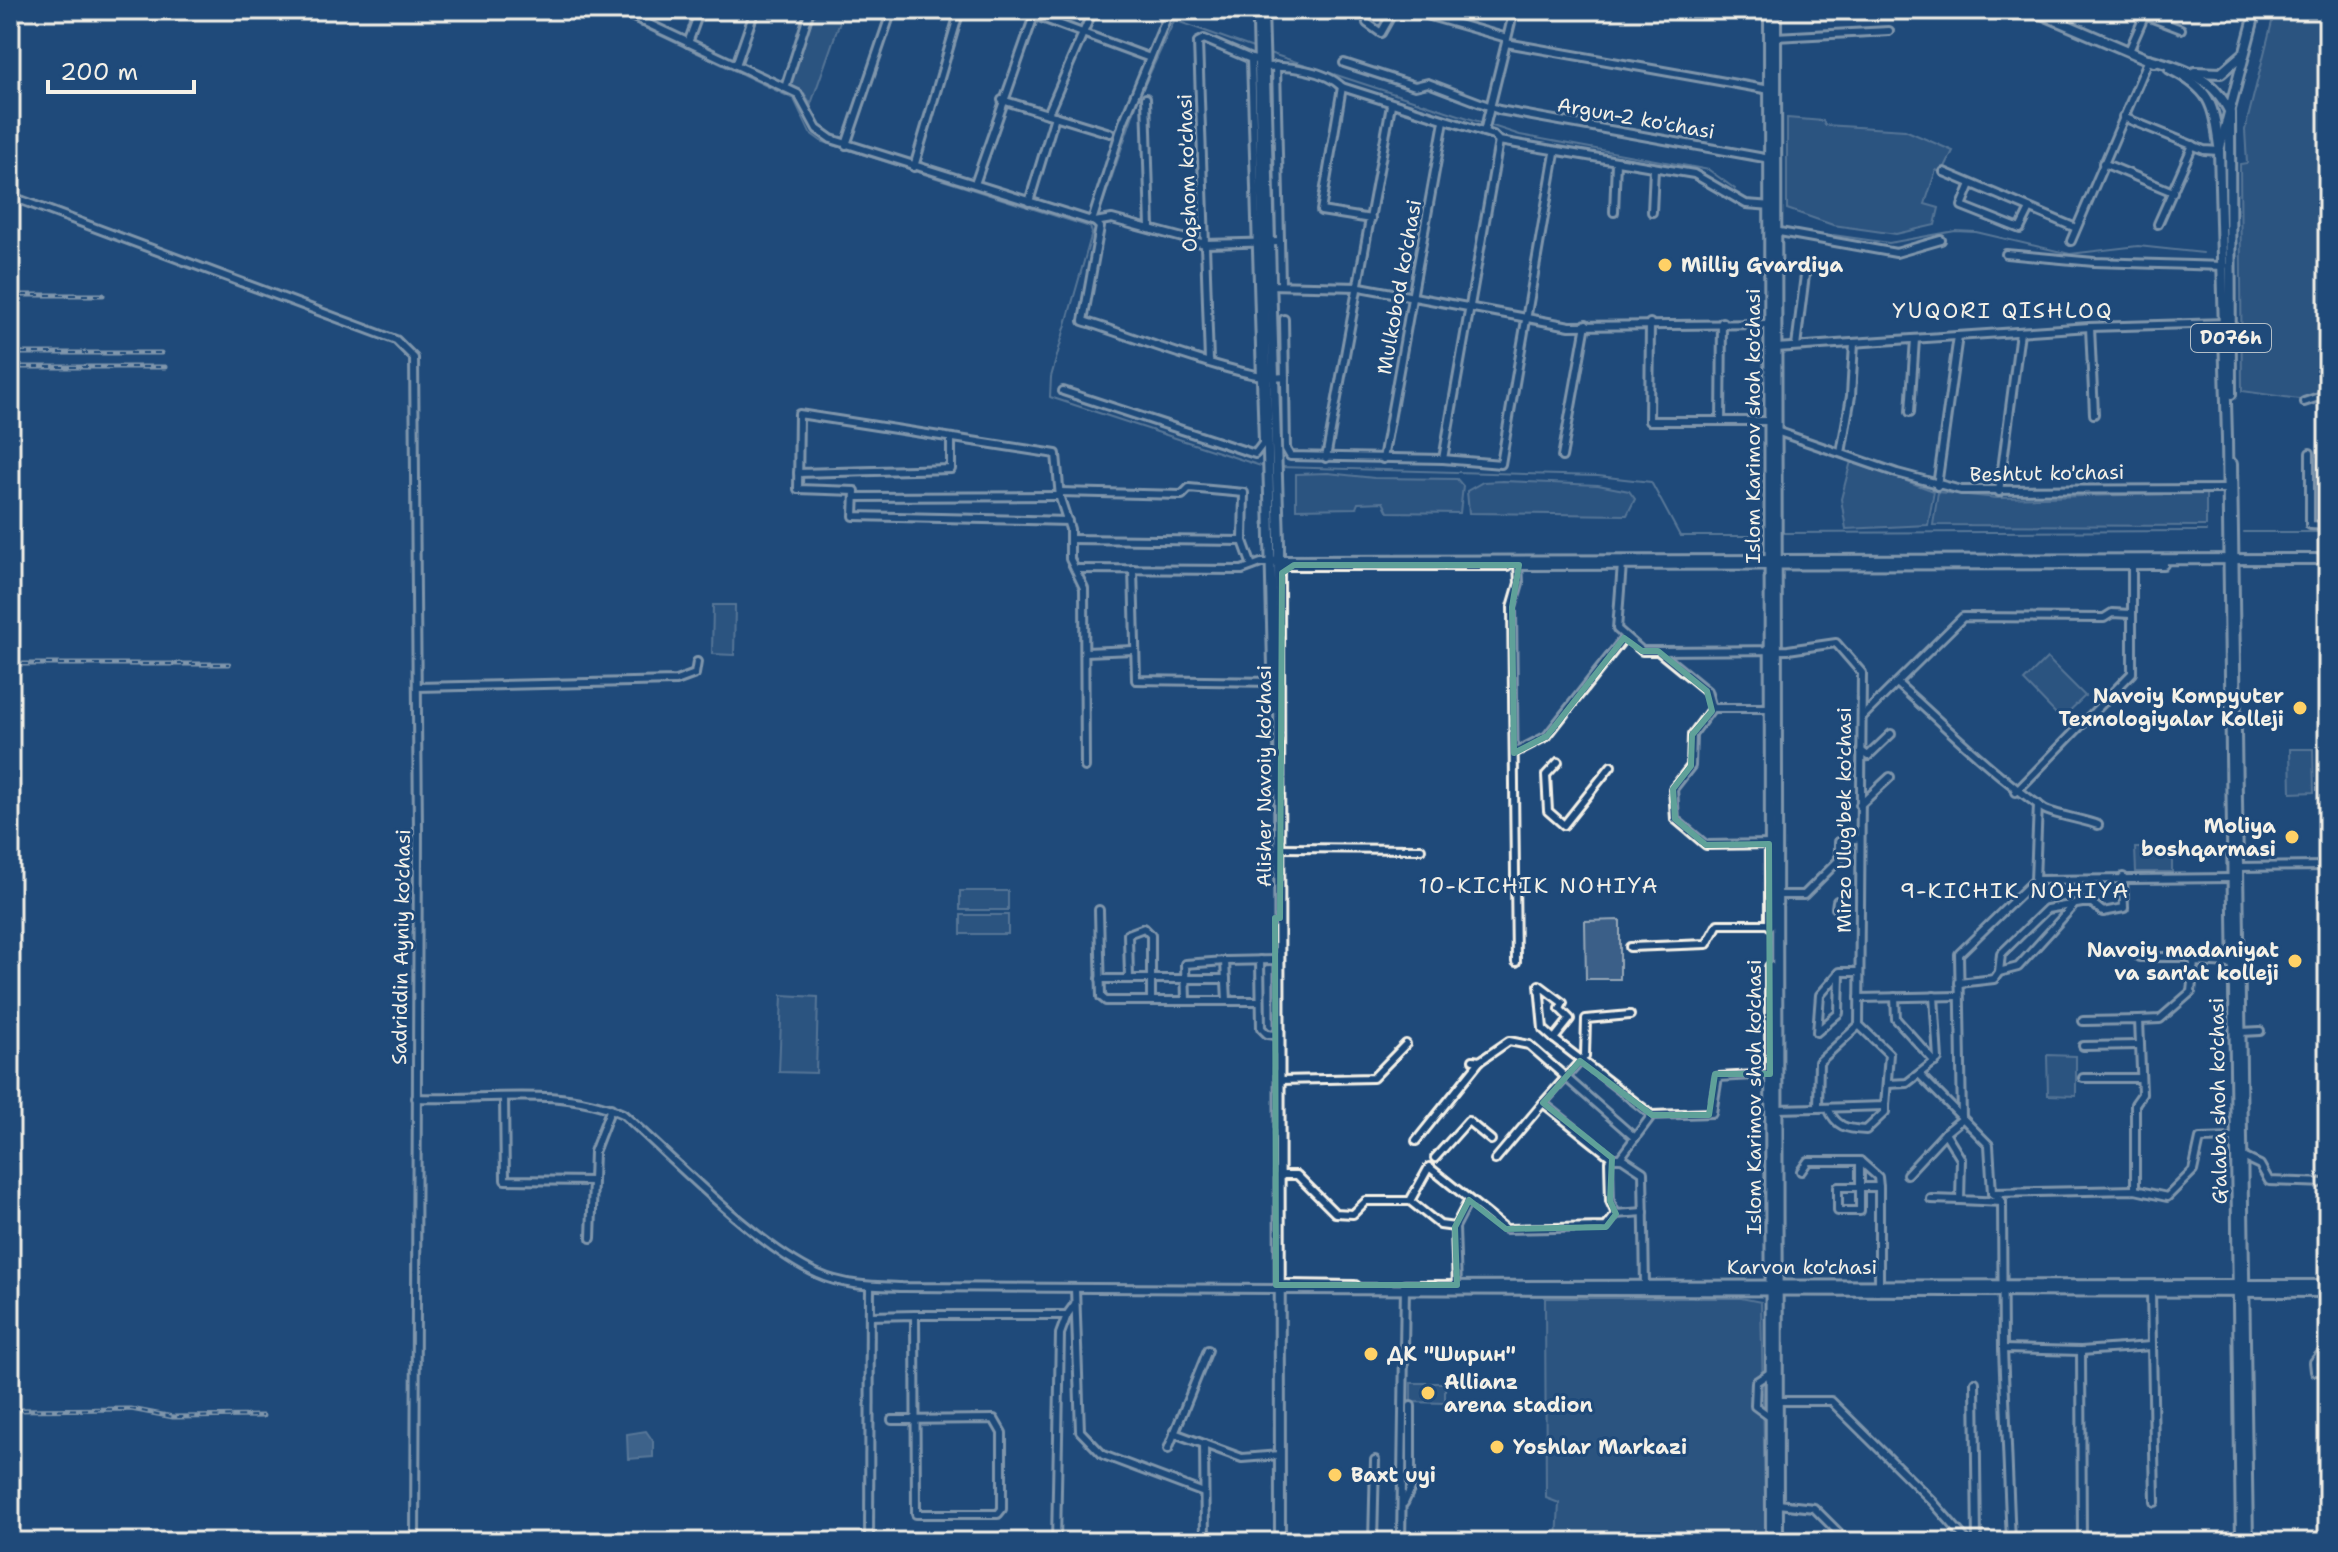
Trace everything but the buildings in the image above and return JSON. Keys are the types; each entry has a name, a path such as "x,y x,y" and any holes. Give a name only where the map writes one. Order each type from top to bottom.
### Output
{"main road":[{"name":"Alisher Navoiy ko'chasi","path":"1260,10 1268,242 1273,285 1270,438 1274,456 1277,563 1274,682 1280,848 1275,960 1277,1542"},
{"name":"Islom Karimov shoh ko'chasi","path":"1769,10 1773,159 1774,1370 1770,1417 1771,1542"},
{"name":"Islom Karimov shoh ko'chasi","path":"1772,90 1776,10"},
{"path":"2032,10 2149,59 2187,71 2221,73 2235,64 2247,48"},
{"name":"D076h","path":"2230,561 2219,151 2256,10"},
{"path":"2149,59 2193,81 2205,93 2213,110 2219,151"},
{"path":"2187,71 2217,91 2230,113"},
{"name":"D076h","path":"2230,113 2230,561"},
{"name":"Islom Karimov shoh ko'chasi","path":"1772,324 1776,348 1773,424"},
{"name":"Alisher Navoiy ko'chasi","path":"1274,475 1279,546 1280,1175 1276,1287"},
{"path":"1279,546 1294,562"},
{"name":"G'alaba shoh ko'chasi","path":"2230,561 2234,585 2241,1032 2241,1542"},
{"name":"G'alaba shoh ko'chasi","path":"2230,561 2234,1138 2248,1542"},
{"path":"1279,584 1282,573 1294,562"},
{"path":"1277,563 2326,562"},
{"name":"Islom Karimov shoh ko'chasi","path":"1772,844 1776,895 1772,924"},
{"name":"Islom Karimov shoh ko'chasi","path":"1773,1074 1777,1109 1774,1287"},
{"name":"Karvon ko'chasi","path":"1276,1287 2328,1285"},
{"path":"1774,1287 2003,1287 2151,1291 2240,1287 2328,1292"},
{"name":"Islom Karimov shoh ko'chasi","path":"1774,1370 1778,1542"}],"street":[{"path":"619,10 785,88 804,101 817,129 846,145 1093,222 1100,227 1081,319 1209,361 1272,377"},
{"path":"643,22 648,10"},
{"path":"688,43 700,10"},
{"path":"736,65 755,10"},
{"path":"785,88 810,10"},
{"path":"846,145 892,10"},
{"path":"914,167 960,10"},
{"path":"1029,202 1052,115 1093,10"},
{"path":"1093,222 1123,123 1170,10"},
{"path":"1367,23 1381,33 1394,10"},
{"path":"1409,10 1506,40 1772,90"},
{"path":"1486,129 1514,10"},
{"path":"2131,10 2146,13 2181,29"},
{"path":"975,184 1035,13 1150,58"},
{"path":"2129,51 2146,13"},
{"path":"1775,37 1889,31"},
{"name":"Oqshom ko'chasi","path":"1209,361 1198,42 1204,39 1263,62"},
{"path":"2071,241 2149,59"},
{"path":"1555,153 1501,464 1443,459 1290,456 1272,377 1263,62 1333,79 1342,87 1444,121 1486,129 1499,141 1555,153 1694,174 1746,204 1773,206"},
{"name":"Argun-2 ko'chasi","path":"1344,63 1415,86 1428,83 1499,110 1773,159"},
{"name":"Mulkobod ko'chasi","path":"1342,87 1321,211 1371,219"},
{"path":"1146,98 1150,228"},
{"path":"1002,100 1110,133"},
{"name":"Mulkobod ko'chasi","path":"1326,458 1360,287 1391,105"},
{"path":"2123,117 2193,145 2219,151"},
{"name":"Mulkobod ko'chasi","path":"1383,459 1444,121"},
{"path":"1443,459 1499,141"},
{"path":"2158,224 2193,145"},
{"path":"1614,212 1616,162"},
{"path":"2103,163 2173,192"},
{"path":"1652,212 1654,168"},
{"path":"1944,172 2076,228"},
{"path":"1971,184 1962,206 2020,229 2030,209"},
{"name":"Sadriddin Ayniy ko'chasi","path":"10,196 396,340 411,352 415,378 417,687 415,1542"},
{"path":"1093,222 1112,219 1205,244 1268,242"},
{"path":"1773,231 1886,252 1905,251 1941,240"},
{"path":"1268,242 1273,285 1360,287 1470,310 1570,326 1722,322 1772,324"},
{"path":"2006,254 2094,262 2224,266"},
{"path":"1796,346 1806,267"},
{"path":"1272,377 1284,319"},
{"path":"1721,421 1722,322"},
{"name":"Beshtut ko'chasi","path":"1650,323 1649,421 1773,424 1841,453 1937,486 1999,492 2171,487 2227,489"},
{"path":"1776,348 2090,327 2225,323"},
{"path":"1562,457 1586,324"},
{"path":"2090,327 2094,414"},
{"path":"1999,492 2020,332"},
{"path":"1937,486 1958,336"},
{"path":"1910,412 1915,339"},
{"path":"1841,453 1849,410 1854,343"},
{"path":"1063,391 1255,454 1270,438 1286,431"},
{"path":"2304,402 2328,394"},
{"path":"1068,521 854,516 855,491 798,489 799,414 1056,454 1060,494 1068,521 1070,559 1084,588 1085,767"},
{"path":"798,473 951,469 951,438"},
{"path":"2310,453 2310,525 2327,526 2326,562"},
{"path":"855,497 1182,495 1189,488 1244,493 1243,541 1252,566"},
{"path":"1070,539 1243,541"},
{"path":"2016,792 2132,673 2132,561"},
{"path":"1516,962 1512,607 1518,562"},
{"path":"1622,562 1617,629 1642,651 1773,650"},
{"path":"1077,569 1242,570 1277,563"},
{"path":"1133,569 1136,680 1274,682"},
{"path":"1861,718 1963,617 2104,618 2112,613 2131,614"},
{"path":"1514,753 1547,736 1624,638"},
{"name":"Mirzo Ulug'bek ko'chasi","path":"1773,650 1836,643 1862,673 1859,1025"},
{"path":"1085,652 1134,650"},
{"path":"1658,651 1707,691 1712,708"},
{"path":"417,687 676,681 695,674 697,662"},
{"path":"1897,683 2016,792 2047,812 2072,815 2098,825"},
{"path":"1712,708 1772,708"},
{"path":"1712,708 1692,735 1691,766 1673,789 1675,819 1706,845 1772,844"},
{"path":"1861,751 1868,756 1891,734"},
{"path":"1558,762 1546,775 1548,811 1564,825 1611,766"},
{"path":"1860,805 1890,777"},
{"path":"2035,880 2038,804"},
{"path":"1776,895 1804,895 1839,860 1839,842 1860,838"},
{"path":"1280,848 1421,849"},
{"path":"2238,867 2328,866"},
{"path":"1959,983 1994,979 1999,972 2001,954 2047,909 2092,903 2103,912 2124,908 2123,877"},
{"path":"1962,1119 1959,954 2035,880 2231,878"},
{"path":"1999,972 2018,967 2075,904"},
{"path":"1099,910 1101,997 1106,1001 1260,1001"},
{"path":"1630,947 1689,947 1707,944 1718,924 1772,924"},
{"path":"1129,979 1128,934 1140,928 1148,930 1151,935 1151,1001"},
{"path":"2139,957 2189,957 2194,962 2232,964"},
{"path":"1260,960 1261,1028 1267,1034 1275,1035"},
{"path":"1186,1001 1187,963 1275,960"},
{"path":"1225,961 1227,1001"},
{"path":"2083,1021 2160,1019 2191,992 2194,962"},
{"path":"1840,972 1839,1013 1817,1032 1820,995 1840,972 1859,972"},
{"path":"1100,979 1226,979"},
{"path":"1630,1015 1570,1019 1560,1009 1563,1003 1539,985 1543,1029 1652,1115 1709,1115 1714,1109 1718,1077 1773,1074"},
{"path":"1888,1084 1907,1083 1938,1059 1934,996"},
{"path":"1859,998 1959,996"},
{"path":"1895,997 1896,1019 1935,1062"},
{"path":"1554,1039 1570,1019"},
{"path":"1495,1160 1585,1056 1586,1019"},
{"path":"2135,1190 2135,1104 2142,1094 2139,1020"},
{"path":"1818,1108 1819,1062 1859,1025 1889,1054 1885,1112 1866,1130 1845,1129 1833,1120 1828,1108"},
{"path":"2241,1032 2260,1031"},
{"path":"1416,1141 1476,1061 1496,1047 1520,1042 1529,1045 1564,1079 1635,1138"},
{"path":"1280,1080 1377,1077 1406,1044"},
{"path":"2083,1046 2140,1045"},
{"path":"1920,1075 1989,1145 1992,1193 2002,1202 2003,1349 2011,1542"},
{"path":"2083,1078 2141,1078"},
{"path":"504,1097 505,1180 593,1181"},
{"path":"416,1098 564,1098 611,1108 623,1114 787,1257 820,1275 870,1286 1276,1287"},
{"path":"1543,1103 1616,1158 1643,1172 1645,1286"},
{"path":"1777,1109 1885,1106"},
{"path":"591,1238 594,1152 611,1108"},
{"path":"1616,1214 1610,1201 1609,1161 1635,1138 1652,1115"},
{"path":"1907,1174 1962,1119"},
{"path":"1435,1158 1468,1121 1491,1140"},
{"path":"1945,1133 1961,1159 1960,1200"},
{"path":"1992,1193 2135,1190 2167,1197 2193,1171 2200,1139 2234,1138"},
{"path":"2241,1156 2260,1165 2269,1181 2328,1183"},
{"path":"1801,1171 1808,1161 1860,1161 1878,1177 1879,1284"},
{"path":"1860,1161 1860,1187 1860,1211 1838,1211 1838,1187 1860,1187 1879,1187"},
{"path":"1410,1201 1429,1167 1506,1229 1606,1227 1616,1214 1644,1212"},
{"path":"1280,1175 1297,1175 1335,1213 1353,1214 1366,1201 1410,1201 1440,1225 1455,1227"},
{"path":"1931,1199 2002,1202"},
{"path":"1457,1288 1455,1227 1469,1200"},
{"path":"869,1542 870,1286"},
{"path":"1075,1288 1080,1431 1103,1455 1204,1493"},
{"path":"1401,1542 1405,1288"},
{"path":"2151,1291 2155,1502"},
{"path":"1056,1542 1060,1334 1075,1304"},
{"path":"892,1420 915,1420 994,1419 1000,1425 1002,1509 998,1514 916,1514 915,1420 915,1315"},
{"path":"870,1316 1067,1315"},
{"path":"2328,1345 2314,1362 2315,1371 2328,1372"},
{"path":"2003,1349 2081,1351 2151,1346"},
{"path":"1168,1449 1208,1350"},
{"path":"2081,1351 2082,1542"},
{"path":"1770,1417 1755,1406 1756,1382 1774,1370"},
{"path":"1975,1382 1977,1542"},
{"path":"1777,1401 1831,1401 1932,1501 1968,1542"},
{"path":"1404,1503 1411,1488 1411,1406"},
{"path":"1174,1433 1242,1458 1278,1455"},
{"path":"1204,1444 1205,1542"},
{"path":"1373,1542 1375,1460"},
{"path":"1777,1504 1814,1508 1848,1542"},
{"path":"1832,1542 1840,1535"}],"highlighted area":[{"path":"1294,565 1519,565 1512,607 1514,753 1547,736 1624,638 1642,651 1658,651 1707,691 1712,711 1692,735 1691,766 1673,789 1675,819 1706,845 1769,844 1770,1074 1715,1074 1709,1115 1652,1115 1580,1061 1543,1103 1612,1158 1610,1201 1616,1214 1606,1227 1506,1229 1469,1200 1455,1227 1457,1285 1276,1285 1275,918 1280,918 1282,573"}],"shaded area":[{"path":"815,10 844,10 811,104 804,93 789,86"},
{"path":"2275,10 2328,10 2328,392 2299,399 2242,391 2240,164 2247,163 2245,130"},
{"path":"1787,118 1823,121 1825,125 1905,130 1953,151 1942,173 1936,170 1925,204 1939,208 1935,225 1896,234 1833,225 1787,209"},
{"path":"1851,461 1934,491 1928,525 1846,529 1841,499"},
{"path":"1328,473 1374,478 1457,479 1463,486 1460,513 1388,512 1383,502 1358,503 1356,508 1296,509 1296,474"},
{"path":"1483,482 1598,485 1629,491 1635,499 1627,515 1469,513 1467,491"},
{"path":"1938,492 1997,498 2206,493 2206,526 1933,525"},
{"path":"713,605 735,605 734,655 712,654"},
{"path":"2047,658 2085,696 2061,719 2024,681"},
{"path":"2290,749 2313,749 2314,792 2291,793"},
{"path":"2135,848 2172,848 2172,872 2136,872"},
{"path":"960,891 1008,891 1008,910 960,910"},
{"path":"961,915 1008,915 1008,934 961,934"},
{"path":"1620,920 1620,979 1586,979 1585,921"},
{"path":"782,995 818,997 816,1073 779,1072"},
{"path":"2047,1055 2076,1056 2076,1096 2048,1095"},
{"path":"1545,1298 1741,1298 1761,1302 1766,1542 1557,1542 1559,1503 1546,1498"},
{"name":"Allianz arena stadion","path":"1411,1383 1445,1383 1445,1403 1411,1402"},
{"path":"646,1431 653,1441 653,1457 628,1459 627,1434"}],"waterway":[{"path":"607,10 794,99 810,133 821,141 1090,227 1092,233 1051,377 1050,397 1264,467"},
{"path":"1103,203 1139,97 1179,10"},
{"path":"1174,20 1256,49"},
{"path":"1266,52 1520,135 1709,170 1735,189"},
{"path":"1833,235 1889,243 1955,231 1976,232 2070,254 2138,246 2203,253"},
{"path":"1279,467 1598,476 1651,482 1680,536 1761,536"},
{"path":"1783,533 2206,531"},
{"path":"2244,532 2328,532"}],"railway":[{"path":"10,295 103,295"},
{"path":"10,353 161,353"},
{"path":"10,367 165,367"},
{"path":"10,664 229,664"},
{"path":"10,1410 131,1409 173,1417 263,1416"}],"place":[{"name":"Milliy Gvardiya","path":"1665,265"},
{"name":"Navoiy Kompyuter Texnologiyalar Kolleji","path":"2300,708"},
{"name":"Moliya boshqarmasi","path":"2292,837"},
{"name":"Navoiy madaniyat va san'at kolleji","path":"2295,961"},
{"name":"ДК \"Ширин\"","path":"1371,1354"},
{"name":"Allianz arena stadion","path":"1428,1393"},
{"name":"Yoshlar Markazi","path":"1497,1447"},
{"name":"Baxt uyi","path":"1335,1475"}],"district":[{"name":"YUQORI QISHLOQ","path":"2003,310"},
{"name":"10-KICHIK NOHIYA","path":"1539,885"},
{"name":"9-KICHIK NOHIYA","path":"2015,890"}]}
